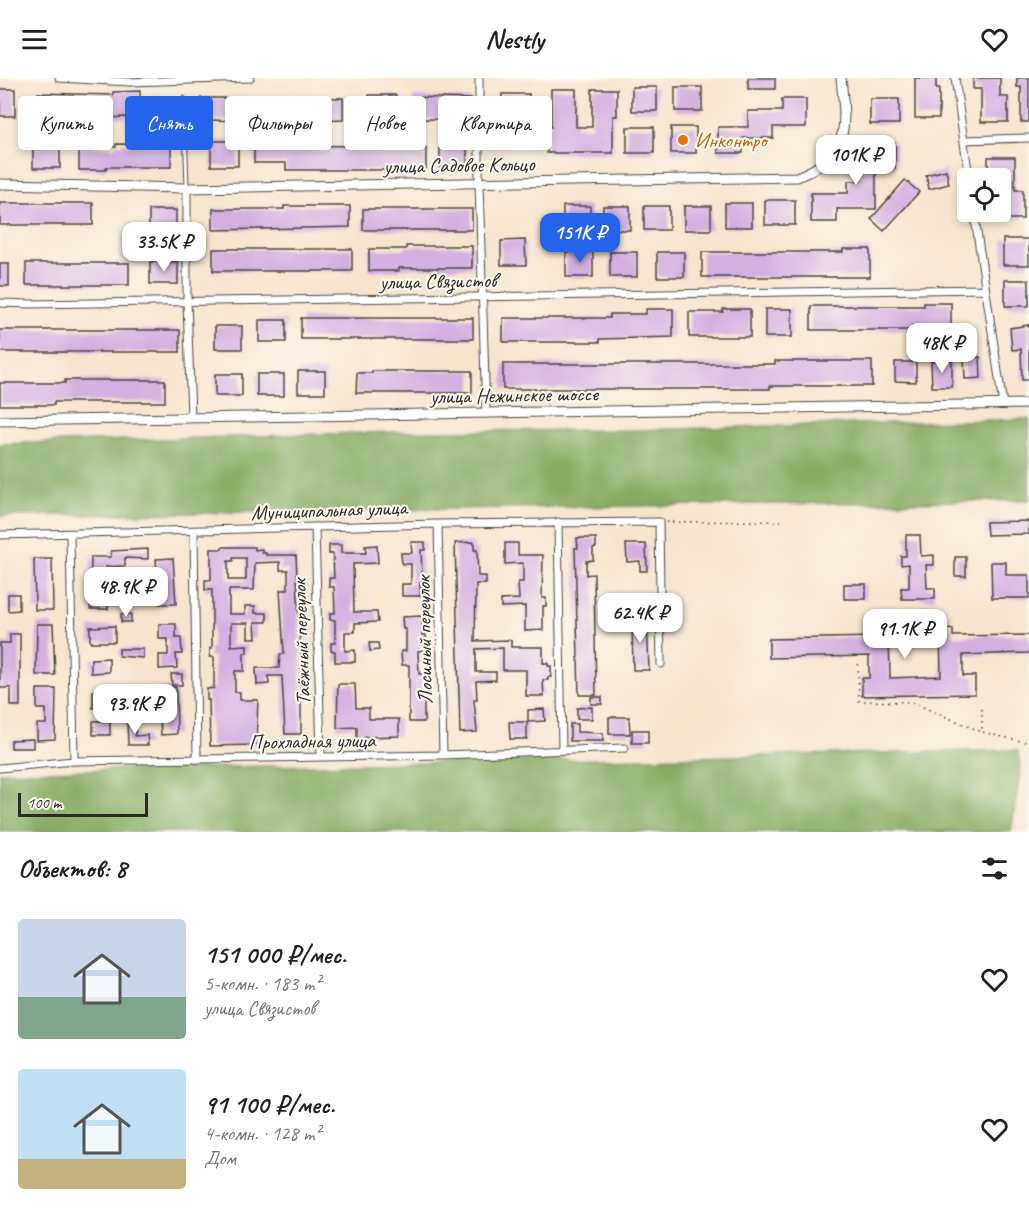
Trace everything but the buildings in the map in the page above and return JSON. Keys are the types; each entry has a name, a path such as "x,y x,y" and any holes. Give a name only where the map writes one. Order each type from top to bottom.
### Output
{"main road":[{"name":"улица Садовое Кольцо","path":"0,183 187,188 797,177 816,170 840,145 845,120 841,78"},
{"name":"улица Нежинское шоссе","path":"0,421 1029,404"}],"street":[{"path":"59,78 130,82 250,78"},
{"path":"479,78 479,183 486,414"},
{"path":"955,78 968,168"},
{"path":"964,140 1029,138"},
{"path":"187,188 187,302 191,418"},
{"path":"975,222 1003,405"},
{"name":"улица Связистов","path":"0,303 985,289"},
{"path":"558,522 562,750"},
{"path":"659,522 661,664"},
{"name":"Муниципальная улица","path":"0,536 438,524 659,522"},
{"name":"Лосиный переулок","path":"438,524 443,754"},
{"name":"Таёжный переулок","path":"315,527 321,756"},
{"path":"194,531 197,760"},
{"path":"70,534 74,761"},
{"name":"Прохладная улица","path":"0,768 74,761 197,760 626,748"}],"lane":[{"path":"186,150 187,188"}],"path":[{"path":"659,522 782,521"},
{"path":"858,664 859,701 911,702 982,732 1029,743"},
{"path":"982,709 982,732"}],"green space":[{"path":"1029,419 1029,500 0,516 0,444 426,431 633,430"},
{"path":"1017,750 1021,766 1011,832 0,832 0,772"}],"place":[{"name":"Инконтро","path":"683,140"}]}
